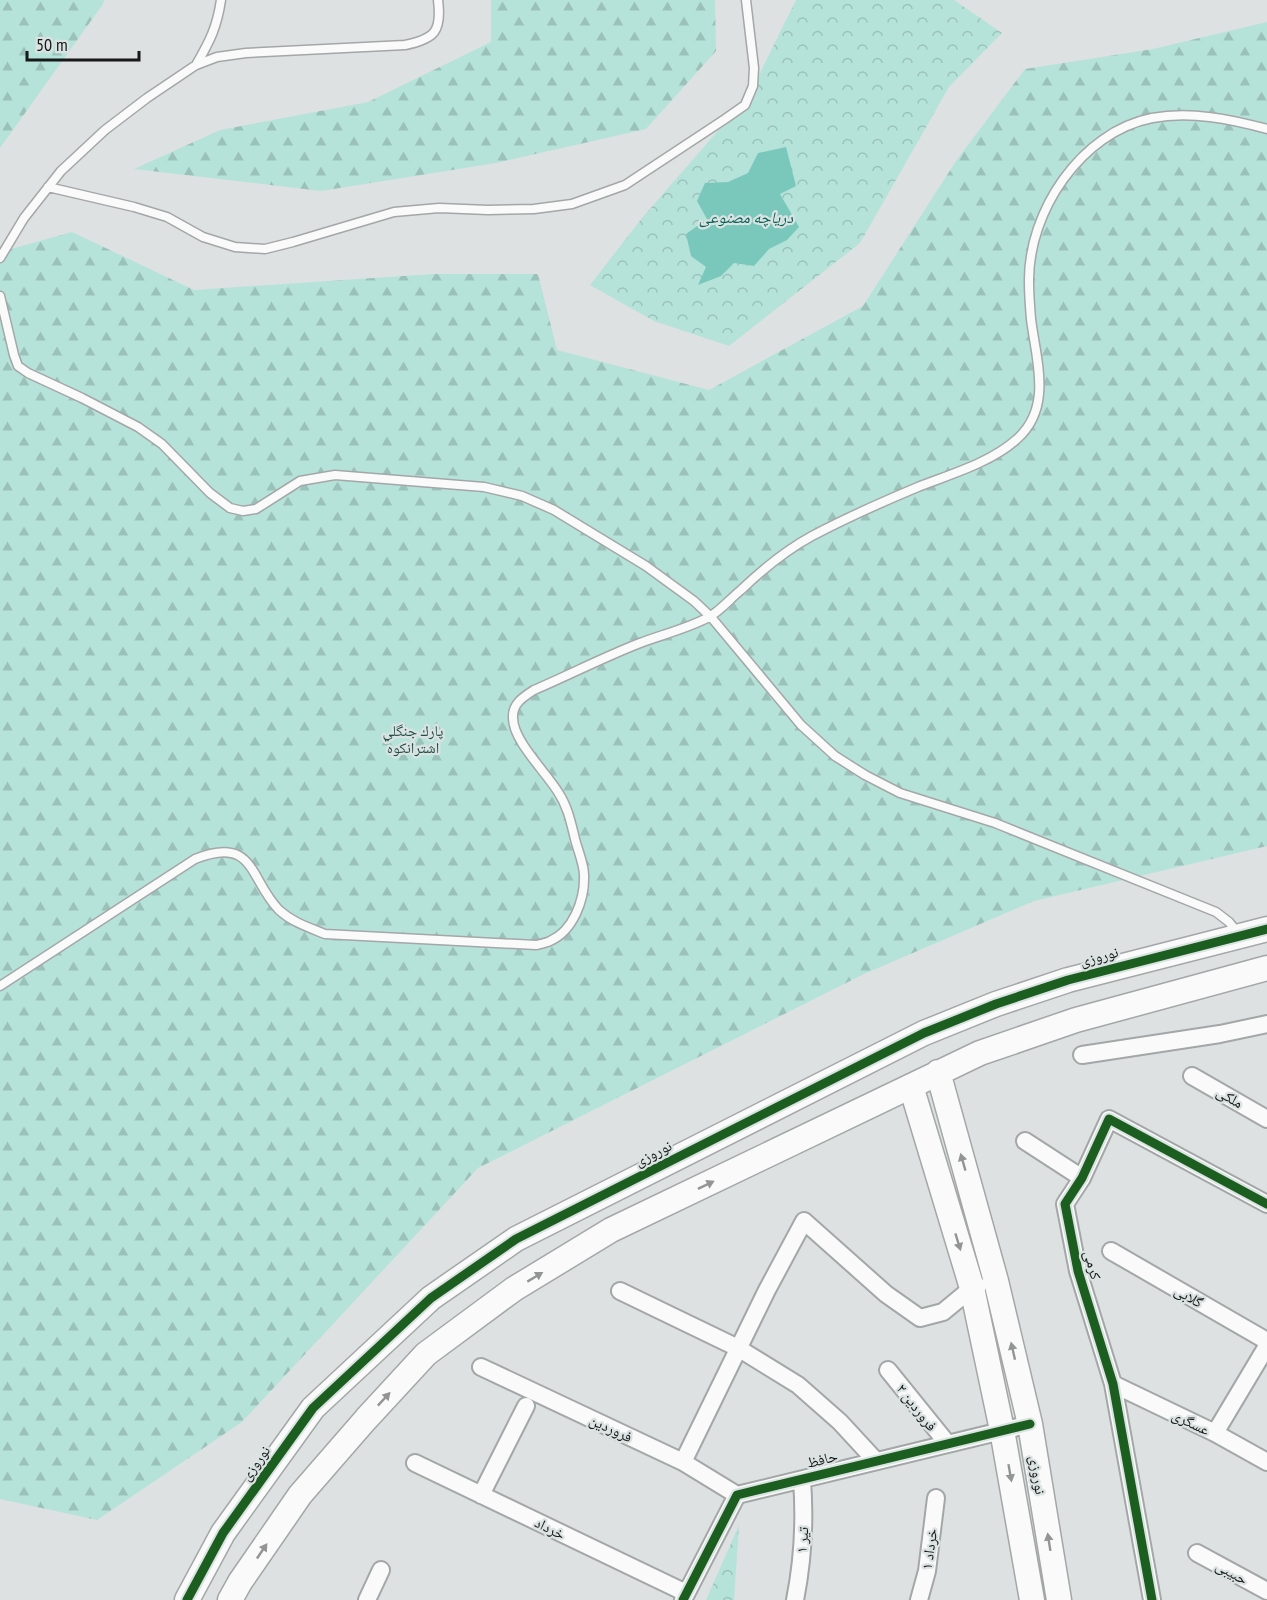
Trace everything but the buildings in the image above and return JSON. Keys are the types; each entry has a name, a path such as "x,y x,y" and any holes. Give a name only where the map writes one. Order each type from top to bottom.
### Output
{"street":[{"name":"نوروزی","path":"187,1600 223,1533 314,1408 431,1298 516,1239 924,1033 996,1004 1068,980 1267,929"},
{"path":"230,1600 300,1495 366,1419 426,1354 514,1289 611,1230 980,1053 1076,1020 1267,968"},
{"path":"1082,1055 1220,1034 1267,1024"},
{"name":"نوروزی","path":"938,1072 996,1281 1030,1424 1059,1600"},
{"name":"ملکی","path":"1192,1076 1267,1119"},
{"name":"نوروزی","path":"911,1086 972,1288 1002,1430 1032,1600"},
{"path":"754,1119 770,1154"},
{"name":"کرمی","path":"1152,1600 1113,1384 1078,1270 1065,1204 1082,1178 1109,1119 1267,1204"},
{"path":"1025,1141 1082,1178"},
{"path":"683,1462 738,1348 804,1221 886,1294 920,1318 943,1312 972,1288 996,1281"},
{"name":"گلابی","path":"1111,1251 1267,1341"},
{"path":"620,1291 738,1348 798,1385 840,1422 876,1461"},
{"path":"1215,1433 1267,1346"},
{"name":"فروردین","path":"481,1367 683,1462 737,1495"},
{"name":"فروردین ۲","path":"888,1370 947,1443"},
{"name":"عسگری","path":"1113,1384 1215,1433 1267,1462"},
{"path":"481,1495 526,1406"},
{"name":"حافظ","path":"737,1495 1030,1424"},
{"name":"خرداد","path":"415,1463 685,1596"},
{"name":"تیر ۱","path":"795,1600 800,1576 804,1515 802,1479"},
{"path":"685,1596 737,1495"},
{"name":"خرداد ۱","path":"919,1600 927,1571 936,1498"},
{"name":"حبیبی","path":"1197,1553 1267,1591"},
{"path":"367,1600 381,1570"}],"lane":[{"path":"196,65 211,40 218,20 221,0"},
{"path":"0,258 24,218 61,171 105,129 196,65 217,57 246,53 405,45 421,42 431,36 437,27 440,16 438,0"},
{"path":"48,188 134,207 167,217 203,237 235,247 265,249 394,212 439,208 534,209 572,204 625,185 745,105 753,86 754,68 746,0"},
{"path":"0,986 195,859 210,853 225,852 242,857 252,867 267,896 280,910 294,922 325,934 536,945 549,942 562,933 572,920 581,901 584,874 569,813 559,793 514,729 515,706 522,698 534,690 638,644 711,617 752,579 810,537 885,501 973,465 1018,438 1031,420 1039,402 1039,368 1031,319 1029,281 1033,243 1054,191 1096,144 1120,129 1151,118 1187,115 1234,120 1267,129"},
{"path":"0,296 18,366 138,427 162,444 210,493 230,508 243,511 256,509 300,481 335,475 484,487 522,496 554,510 646,566 694,601 711,617 801,724 836,756 865,775 900,793 994,823 1216,912 1229,922 1239,936"}],"green space":[{"path":"0,0 104,0 0,148"},
{"path":"491,0 715,0 716,51 646,129 496,163 321,191 134,169 220,130 368,102 491,42"},
{"path":"796,0 954,0 1002,33 949,87 860,243 729,346 654,321 590,285 642,218 749,95"},
{"name":"پارك جنگلي اشترانكوه","path":"1267,22 1267,846 1034,901 864,974 478,1168 242,1422 97,1520 0,1499 0,252 72,232 194,290 433,274 538,274 557,350 709,390 863,306 956,161 1025,69 1153,49"},
{"path":"739,1525 734,1600 706,1600"}],"water":[{"name":"دریاچه مصنوعی","path":"786,147 796,186 780,194 799,227 787,240 769,249 754,266 734,263 721,276 698,285 706,267 691,256 686,234 707,219 697,201 705,183 728,182 748,173 758,153"}],"cycle path":[{"path":"187,1600 223,1533 313,1408 431,1298 516,1239 924,1033 996,1004 1068,980 1267,929"},
{"path":"1152,1600 1113,1384 1078,1271 1065,1204 1082,1178 1109,1119 1267,1204"},
{"path":"683,1600 737,1495 1030,1424"}]}
